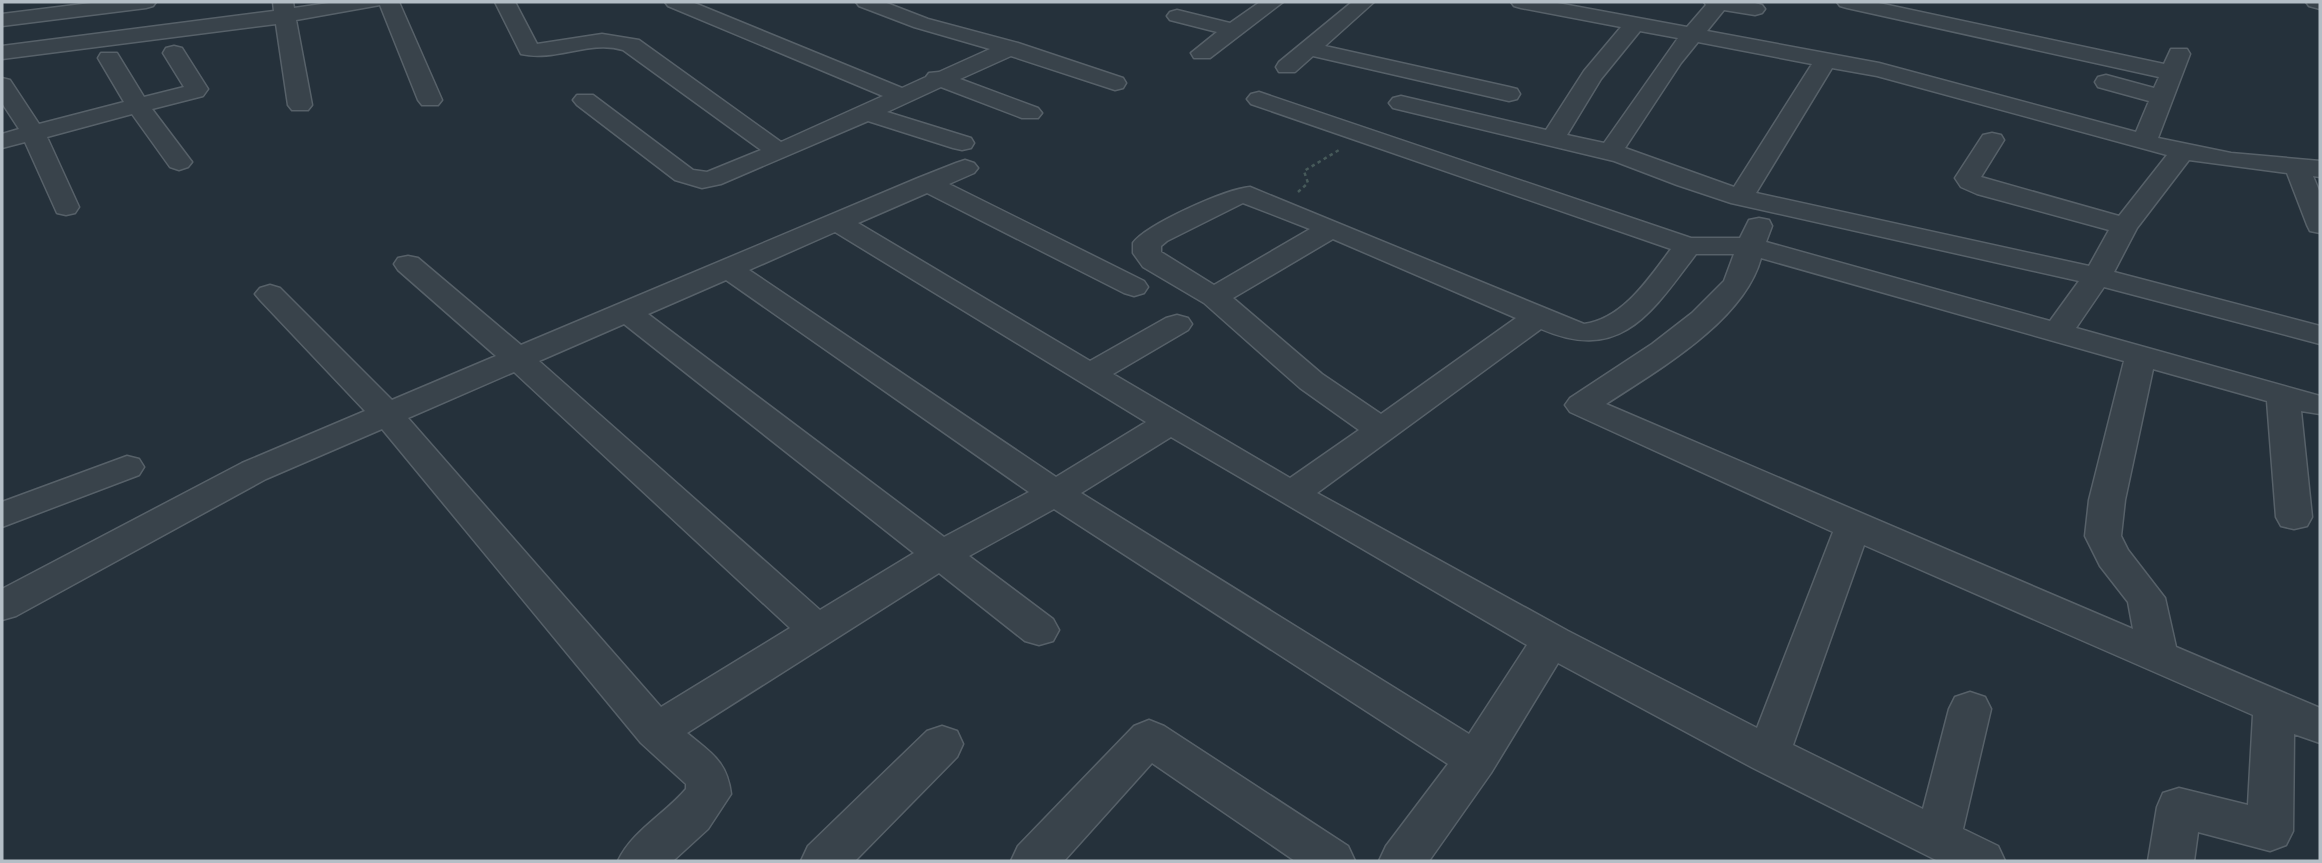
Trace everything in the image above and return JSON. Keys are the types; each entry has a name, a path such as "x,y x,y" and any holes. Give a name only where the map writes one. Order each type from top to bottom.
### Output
{"street":[{"path":"2,20 146,2"},
{"path":"2,53 285,9 372,2"},
{"path":"389,2 430,100"},
{"path":"505,2 529,49 543,51 597,39 624,42 779,152"},
{"path":"675,2 902,96"},
{"path":"866,2 921,23 1010,48 1115,83"},
{"path":"1202,53 1270,2"},
{"path":"1287,67 1364,2"},
{"path":"1521,2 1630,9 1692,33 1879,70 2145,139 2183,152 2308,168 2320,225"},
{"path":"1609,152 1692,33 1717,2 1755,9"},
{"path":"1847,2 2173,73"},
{"path":"285,9 300,105"},
{"path":"1552,139 1630,9"},
{"path":"1177,16 1233,30"},
{"path":"585,100 692,178 712,179 779,152 937,78 1010,48"},
{"path":"1309,49 1509,94"},
{"path":"2145,139 2173,73 2179,50"},
{"path":"2,141 197,89 174,53"},
{"path":"109,58 138,106 179,162"},
{"path":"1740,197 1826,59"},
{"path":"937,78 1030,113"},
{"path":"2106,82 2163,98"},
{"path":"2,85 33,133 66,207"},
{"path":"1259,99 1688,246 1750,246 2317,405"},
{"path":"1401,103 1609,152 1740,197 2097,276 2320,335"},
{"path":"2,606 254,471 927,183 964,156 867,113"},
{"path":"1992,140 1968,178 1970,182 1986,189 2125,226"},
{"path":"2057,333 2097,276 2125,226 2183,152"},
{"path":"927,183 1133,287"},
{"path":"1380,429 1311,381 1214,298 1153,261 1147,253 1147,243 1238,196 1250,195 1581,333 1596,332 1636,312 1688,246"},
{"path":"1769,204 1750,246 1737,285 1691,328 1631,374 1581,405 1853,526 2320,726"},
{"path":"837,222 1171,422 1551,640 1768,755 1982,861"},
{"path":"1214,298 1331,228"},
{"path":"408,264 518,359 817,630"},
{"path":"728,268 1055,493 1476,760"},
{"path":"270,294 388,415 656,731 707,776 709,794 692,815 641,861"},
{"path":"627,312 1039,630"},
{"path":"1293,493 1538,317"},
{"path":"1091,374 1177,324"},
{"path":"2140,357 2107,500 2103,536 2113,557 2146,598 2158,657"},
{"path":"2283,396 2294,517"},
{"path":"656,731 940,555 1055,493 1171,422"},
{"path":"2,515 127,467"},
{"path":"1768,755 1853,526"},
{"path":"1402,861 1476,760 1551,640"},
{"path":"2171,861 2179,807 2270,831 2274,706"},
{"path":"1938,839 1970,709"},
{"path":"1034,861 1149,738 1332,861"},
{"path":"824,861 942,744"}],"path":[{"path":"1276,204 1306,187 1308,183 1304,171 1364,135"}]}
